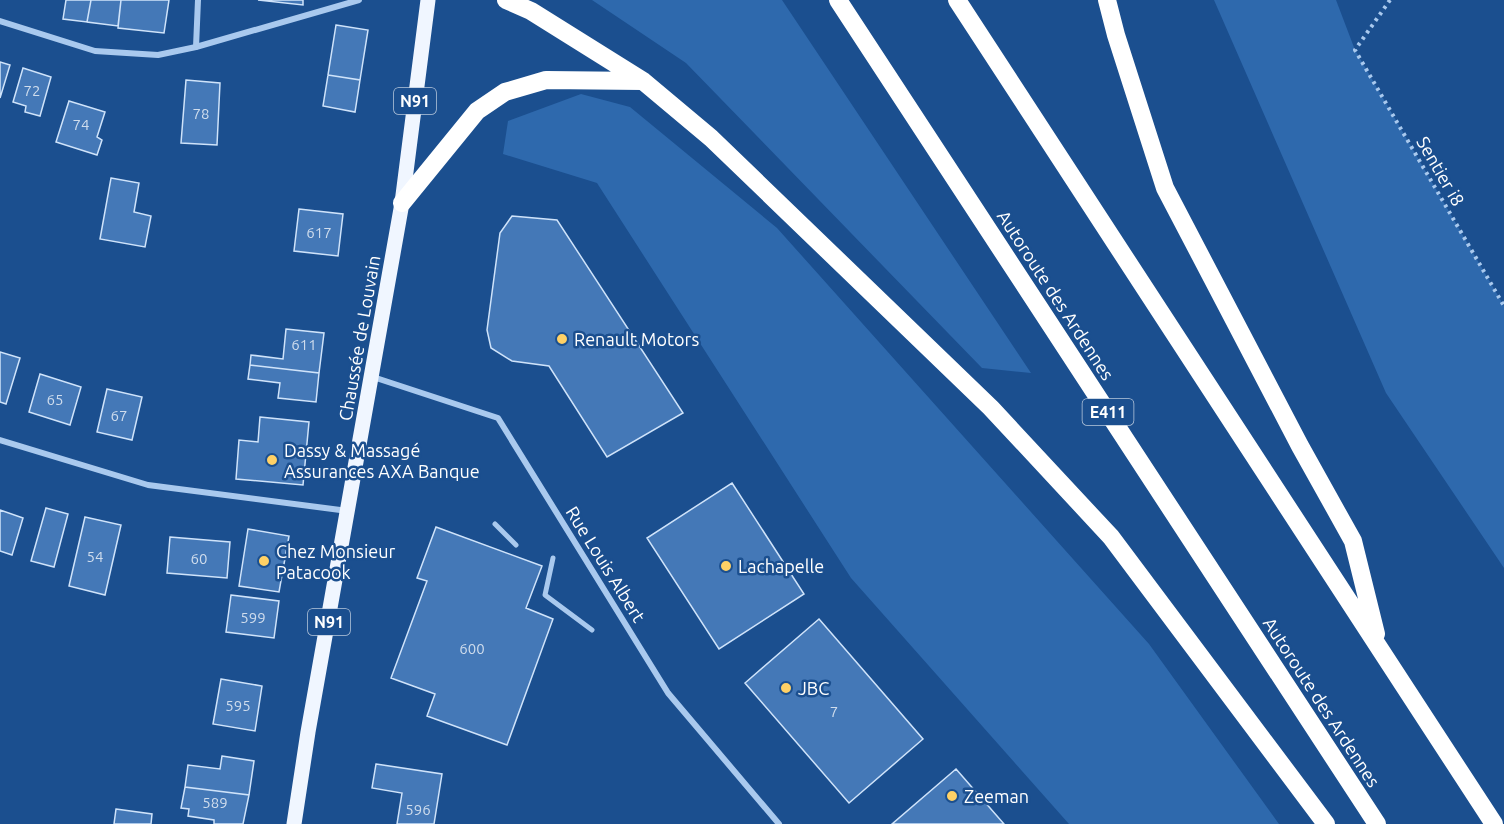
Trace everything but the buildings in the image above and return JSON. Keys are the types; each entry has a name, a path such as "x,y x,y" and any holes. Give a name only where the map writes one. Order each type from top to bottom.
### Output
{"highway":[{"path":"506,0 531,10 643,81 711,138 992,408 1111,537 1326,824"},
{"name":"Autoroute des Ardennes","path":"838,0 1377,824"},
{"path":"957,0 1494,824"},
{"path":"1107,0 1165,188 1300,446 1353,541 1380,647"},
{"path":"402,203 477,111 505,92 546,80 643,81"}],"main road":[{"name":"Chaussée de Louvain","path":"294,824 308,732 402,203 428,0"}],"street":[{"path":"196,48 198,0"},
{"path":"0,21 95,51 158,55 196,48 359,0"},
{"name":"Rue Louis Albert","path":"372,376 498,418 669,693 779,824"},
{"path":"0,440 148,485 349,511"},
{"path":"495,524 516,545"},
{"path":"553,558 545,595 592,630"}],"path":[{"name":"Sentier i8","path":"1390,0 1355,50 1504,306"}],"shaded area":[{"path":"592,0 782,0 1031,373 982,368 686,63"},
{"path":"1214,0 1336,0 1355,50 1504,306 1504,568 1386,393"},
{"path":"581,94 630,107 777,228 1149,644 1279,824 1069,824 851,578 597,183 503,154 508,121"}],"place":[{"name":"Renault Motors","path":"562,339"},
{"name":"Dassy & Massagé Assurances AXA Banque","path":"272,460"},
{"name":"Chez Monsieur Patacook","path":"264,561"},
{"name":"Lachapelle","path":"726,566"},
{"name":"JBC","path":"786,688"},
{"name":"Zeeman","path":"952,796"}]}
